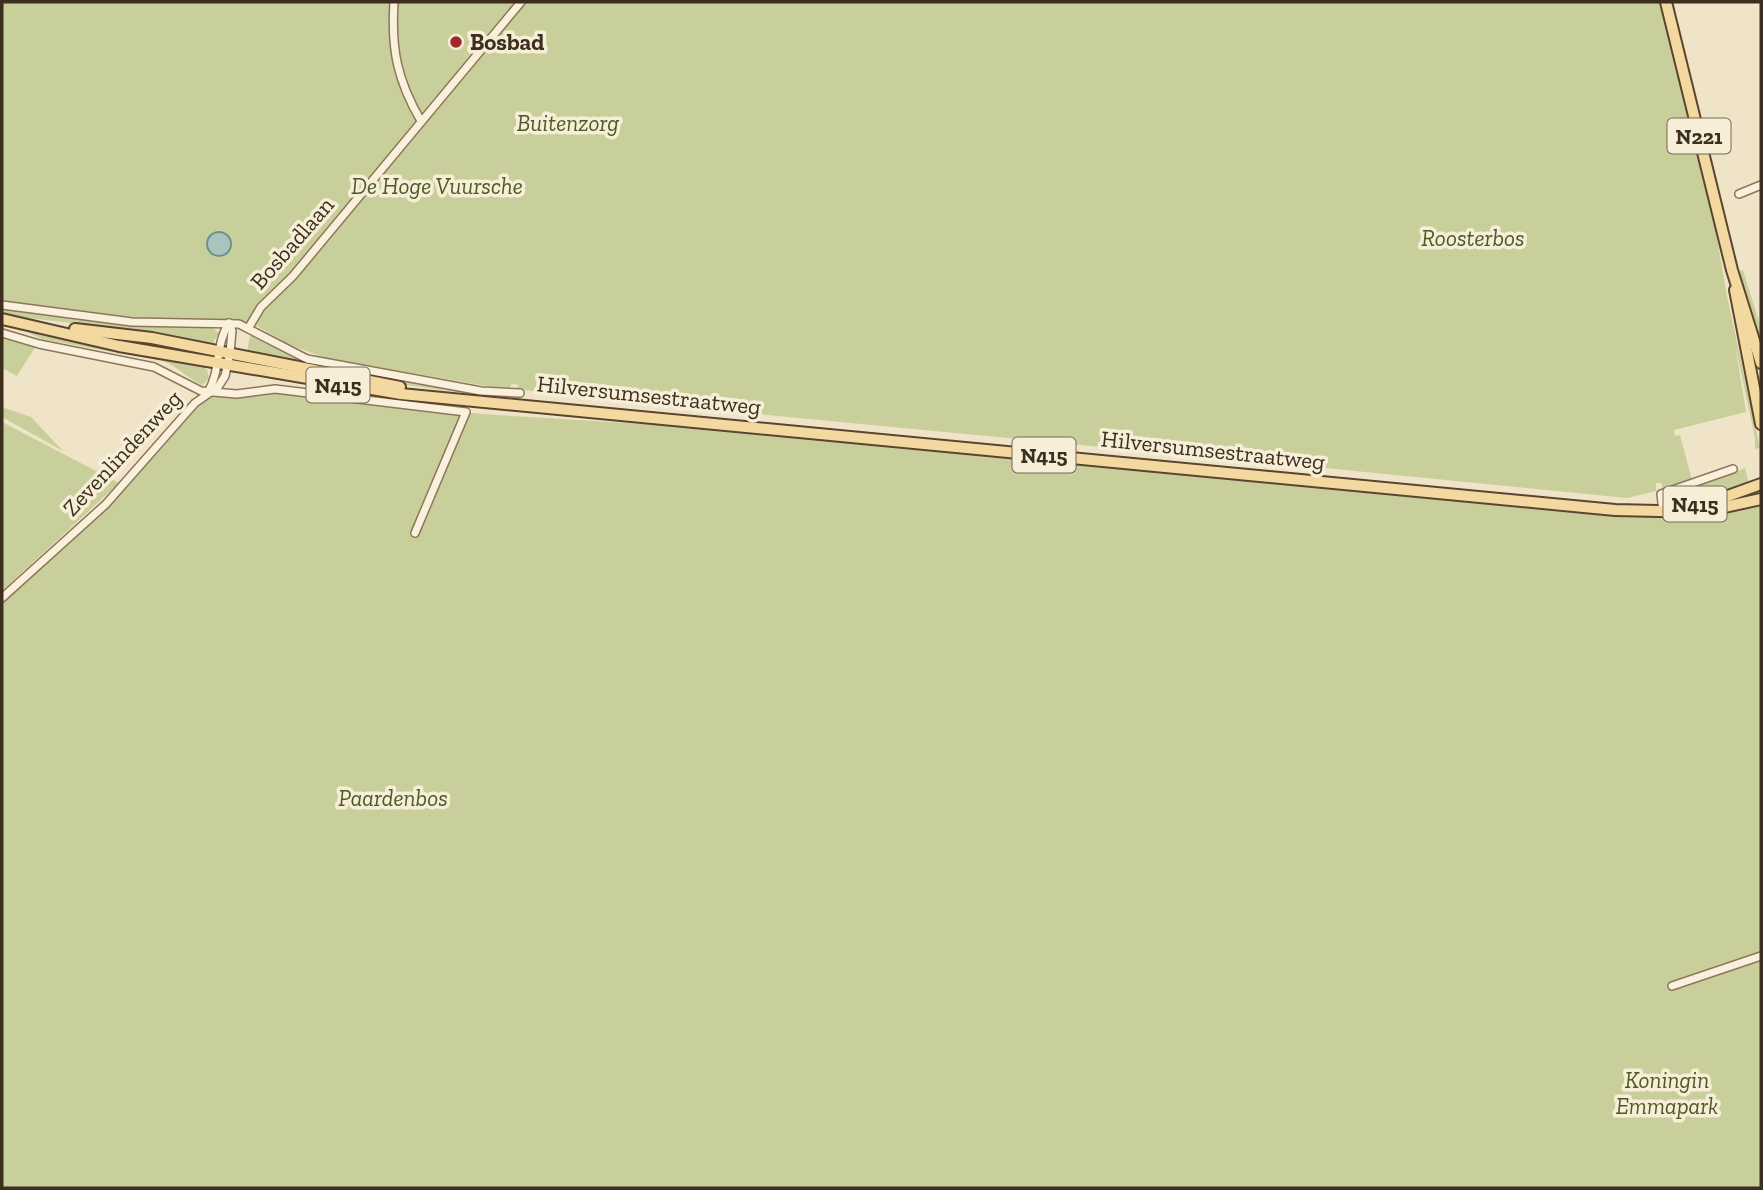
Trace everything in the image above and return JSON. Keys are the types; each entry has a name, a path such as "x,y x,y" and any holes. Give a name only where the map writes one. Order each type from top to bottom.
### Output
{"main road":[{"name":"N221","path":"1666,2 1732,270 1761,424"},
{"name":"N221","path":"1732,270 1761,363"},
{"name":"Hilversumsestraatweg","path":"2,319 118,346 401,394 1626,510 1702,512 1761,499"},
{"name":"Hilversumsestraatweg","path":"37,326 121,333 461,398"},
{"name":"Hilversumsestraatweg","path":"1663,510 1724,497 1761,484"}],"street":[{"path":"394,2 392,37 401,87 421,121"},
{"name":"Bosbadlaan","path":"249,327 261,307 293,276 521,2"},
{"path":"1739,194 1761,185"},
{"name":"Hilversumsestraatweg","path":"2,305 132,322 176,325 229,323 249,327 307,359 468,389 520,393"},
{"path":"224,352 232,331 229,323"},
{"path":"2,333 40,344 153,368 207,392 237,394 275,389 466,412 415,533"},
{"name":"Zevenlindenweg","path":"2,597 106,504 207,392 222,365 224,352"},
{"path":"1663,510 1661,494 1733,469"},
{"path":"1672,986 1761,956"}],"green space":[{"name":"Roosterbos","path":"2,2 1661,2 1709,192 1727,296 1760,448 1755,449 1735,344 1746,412 1674,430 1675,436 1680,435 1692,480 1662,489 1662,483 1656,483 1656,491 1627,498 1264,462 1261,451 1254,451 1257,462 581,397 516,389 519,385 512,384 509,388 487,386 325,358 288,344 252,323 124,319 2,302"},
{"path":"1743,270 1761,328 1761,353 1739,272"},
{"path":"2,308 135,325 208,325 219,333 213,343 202,344 167,334 2,315"},
{"path":"12,325 200,363 207,370 209,378 203,385 163,361 42,339"},
{"path":"255,333 293,356 321,365 447,389 507,396 506,399 379,381 247,353 250,335"},
{"path":"2,335 36,346 17,376 2,368"},
{"name":"Paardenbos","path":"275,391 322,400 496,415 762,431 1700,516 1761,504 1761,1188 2,1188 2,600 158,453 208,395"},
{"path":"2,407 31,417 63,451 2,417"},
{"path":"2,422 119,483 2,591"},
{"path":"1745,468 1749,484 1664,505 1663,498"}],"water":[{"path":"219,232 228,235 231,244 228,253 219,256 210,253 207,244 210,235"}],"place":[{"name":"Bosbad","path":"456,42"}],"park label":[{"name":"Buitenzorg","path":"568,123"},
{"name":"De Hoge Vuursche","path":"437,186"},
{"name":"Koningin Emmapark","path":"1667,1093"}]}
